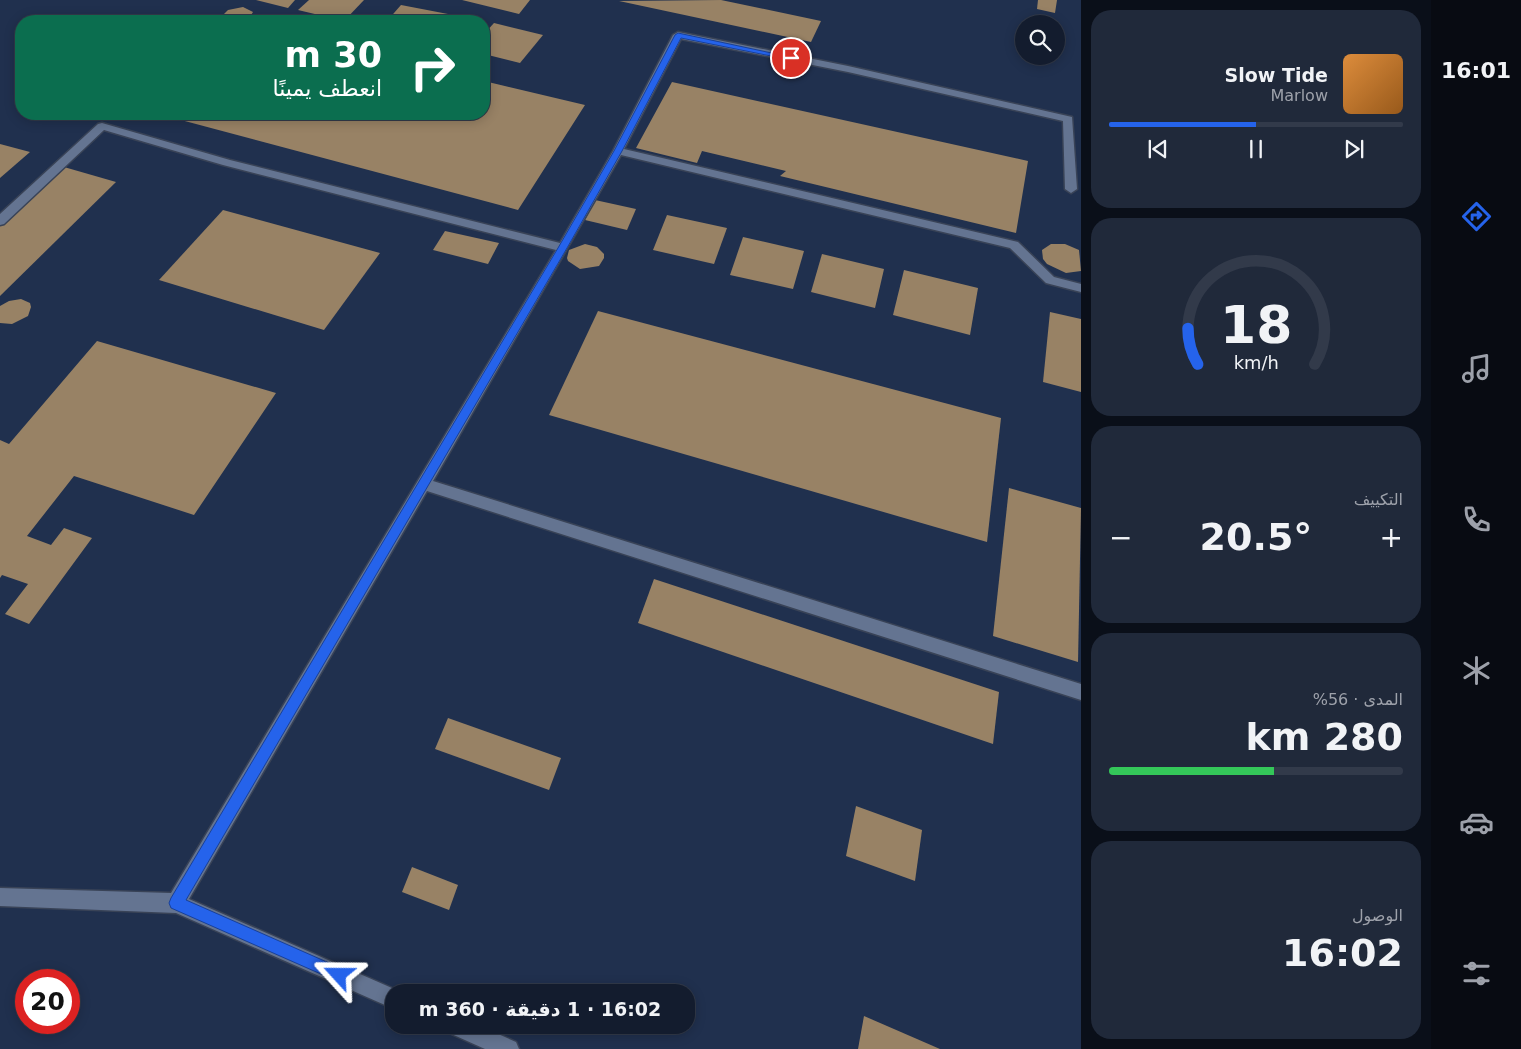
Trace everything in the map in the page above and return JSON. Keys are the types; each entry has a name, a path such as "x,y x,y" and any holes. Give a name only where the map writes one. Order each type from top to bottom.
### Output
{"lane":[{"path":"176,903 563,248 618,151 678,35 848,69 1068,119 1070,189"},
{"path":"0,221 102,126 227,163 563,248"},
{"path":"618,151 1014,245 1050,280 1081,288"},
{"path":"424,484 1081,692"},
{"path":"0,897 176,903 385,995"},
{"path":"475,1034 509,1049"}],"shaded area":[{"path":"0,0 1081,0 1081,1049 0,1049"}],"building":[{"path":"256,0 295,0 288,8"},
{"path":"309,0 364,0 350,15 319,15 298,10"},
{"path":"462,0 530,0 519,14"},
{"path":"721,0 821,21 811,42 619,1"},
{"path":"1038,0 1057,0 1055,13 1037,9"},
{"path":"401,5 453,15 392,15"},
{"path":"243,7 253,12 251,15 223,15 228,10"},
{"path":"494,23 543,35 520,63 490,56 490,27"},
{"path":"490,82 585,105 518,210 181,120 490,120"},
{"path":"672,82 1028,161 1016,233 780,176 786,171 702,151 697,163 636,148"},
{"path":"0,144 30,152 0,178"},
{"path":"64,167 116,182 0,296 0,226"},
{"path":"595,200 636,209 627,230 585,220"},
{"path":"223,210 380,253 324,330 159,280"},
{"path":"667,215 727,228 714,264 653,250"},
{"path":"445,231 499,243 488,264 433,250"},
{"path":"743,237 804,251 793,289 730,275"},
{"path":"585,244 597,247 604,254 604,258 599,266 580,269 568,261 569,250"},
{"path":"1051,244 1065,244 1079,250 1081,271 1066,273 1047,264 1043,259 1042,250"},
{"path":"822,254 884,269 875,308 811,292"},
{"path":"904,270 978,288 970,335 893,315"},
{"path":"21,299 30,303 31,307 28,316 12,324 0,323 0,306 9,301"},
{"path":"598,311 1001,418 987,542 549,415"},
{"path":"1050,312 1081,319 1081,392 1043,382"},
{"path":"97,341 276,393 194,515 74,476 27,536 51,545 64,528 92,538 29,624 5,614 28,584 2,575 0,578 0,440 9,444"},
{"path":"1009,488 1081,508 1078,662 993,636"},
{"path":"654,579 999,692 993,744 638,623"},
{"path":"448,718 561,758 549,790 435,749"},
{"path":"856,806 922,830 915,881 846,856"},
{"path":"412,867 458,885 449,910 402,892"},
{"path":"864,1016 940,1049 858,1049"}],"route":[{"path":"339,975 176,903 563,248 618,151 678,35 791,58"}]}
